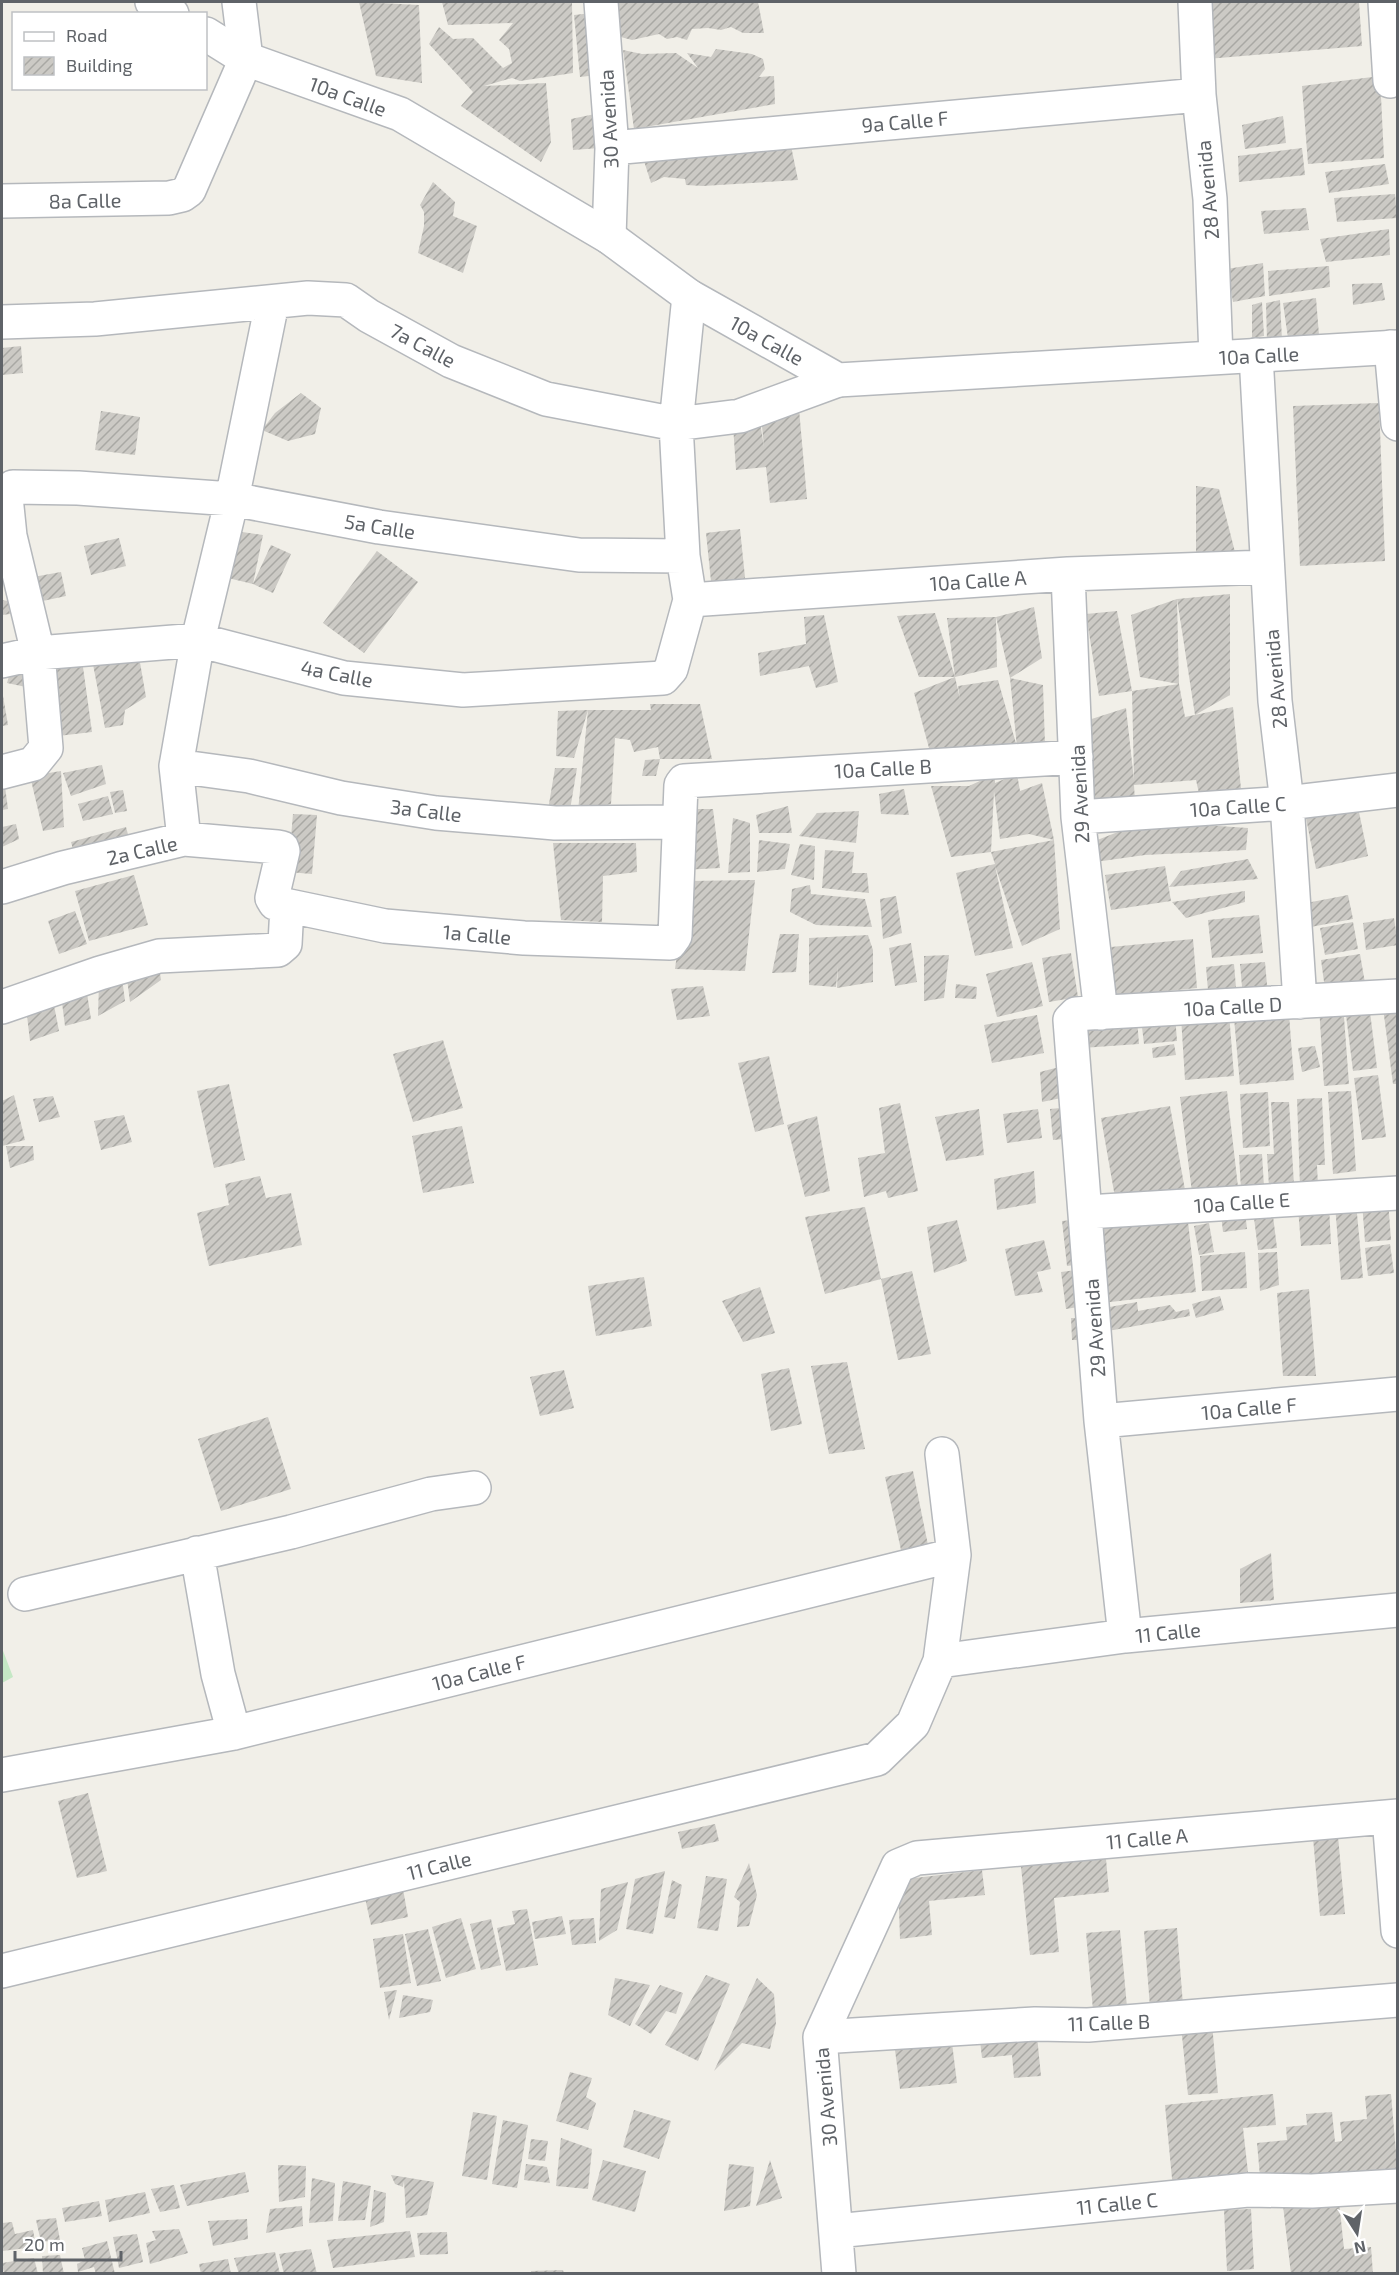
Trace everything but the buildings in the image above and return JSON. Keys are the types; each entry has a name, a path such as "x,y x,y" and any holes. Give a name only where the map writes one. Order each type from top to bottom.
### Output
{"street":[{"path":"152,2 169,12"},
{"path":"239,2 246,59"},
{"name":"30 Avenida","path":"601,2 612,148 609,237"},
{"name":"28 Avenida","path":"1196,2 1198,94 1210,199 1216,357"},
{"path":"1385,2 1390,81"},
{"name":"10a Calle","path":"207,35 246,59 400,114 609,237 688,296 838,380 1394,347"},
{"name":"8a Calle","path":"2,201 169,198 182,195 189,190 246,59"},
{"name":"9a Calle F","path":"612,148 1198,94"},
{"path":"688,296 676,424 683,556 690,600"},
{"name":"7a Calle","path":"2,322 95,319 308,298 346,300 369,316 451,361 546,399 676,424 740,416 838,380"},
{"path":"184,840 176,766 198,640 232,499 272,303"},
{"path":"1394,347 1398,424"},
{"name":"28 Avenida","path":"1256,356 1275,701 1287,802 1300,1002"},
{"name":"5a Calle","path":"38,653 6,538 6,497 14,488 78,488 232,499 379,527 579,555 683,556"},
{"name":"10a Calle A","path":"690,600 1068,574 1267,567"},
{"name":"29 Avenida","path":"1068,574 1078,817 1101,1012"},
{"name":"4a Calle","path":"2,661 38,653 198,640 344,678 463,690 663,678 671,669 690,600"},
{"path":"2,772 33,764 46,748 38,653"},
{"name":"10a Calle B","path":"679,822 681,785 690,779 1076,757"},
{"name":"3a Calle","path":"176,766 249,776 341,798 436,813 555,823 679,822"},
{"name":"10a Calle C","path":"1078,817 1287,802 1398,790"},
{"name":"1a Calle","path":"280,902 386,926 524,938 670,943 675,936 679,822"},
{"name":"2a Calle","path":"2,887 63,868 184,840 282,848 280,902"},
{"path":"2,1007 100,973 159,956 278,950 285,944 280,902"},
{"name":"10a Calle D","path":"1070,1020 1076,1014 1101,1012 1398,996"},
{"name":"29 Avenida","path":"1070,1020 1087,1212 1101,1421 1125,1636"},
{"name":"10a Calle E","path":"1087,1212 1398,1193"},
{"name":"10a Calle F","path":"1101,1421 1398,1394"},
{"path":"940,1661 954,1555 942,1454"},
{"path":"25,1594 291,1532 431,1494 474,1488"},
{"path":"197,1553 218,1674 234,1733"},
{"name":"10a Calle F","path":"2,1775 234,1733 954,1555"},
{"name":"11 Calle","path":"2,1971 878,1759 913,1724 940,1661 1125,1636 1398,1610"},
{"path":"1393,1816 1398,1931"},
{"name":"11 Calle A","path":"898,1866 917,1858 1393,1816"},
{"name":"30 Avenida","path":"839,2274 820,2037 898,1866"},
{"name":"11 Calle B","path":"820,2037 1035,2024 1088,2025 1398,2000"},
{"name":"11 Calle C","path":"836,2231 1248,2190 1312,2191 1398,2186"}],"green space":[{"path":"2,1648 13,1677 2,1683"}]}
